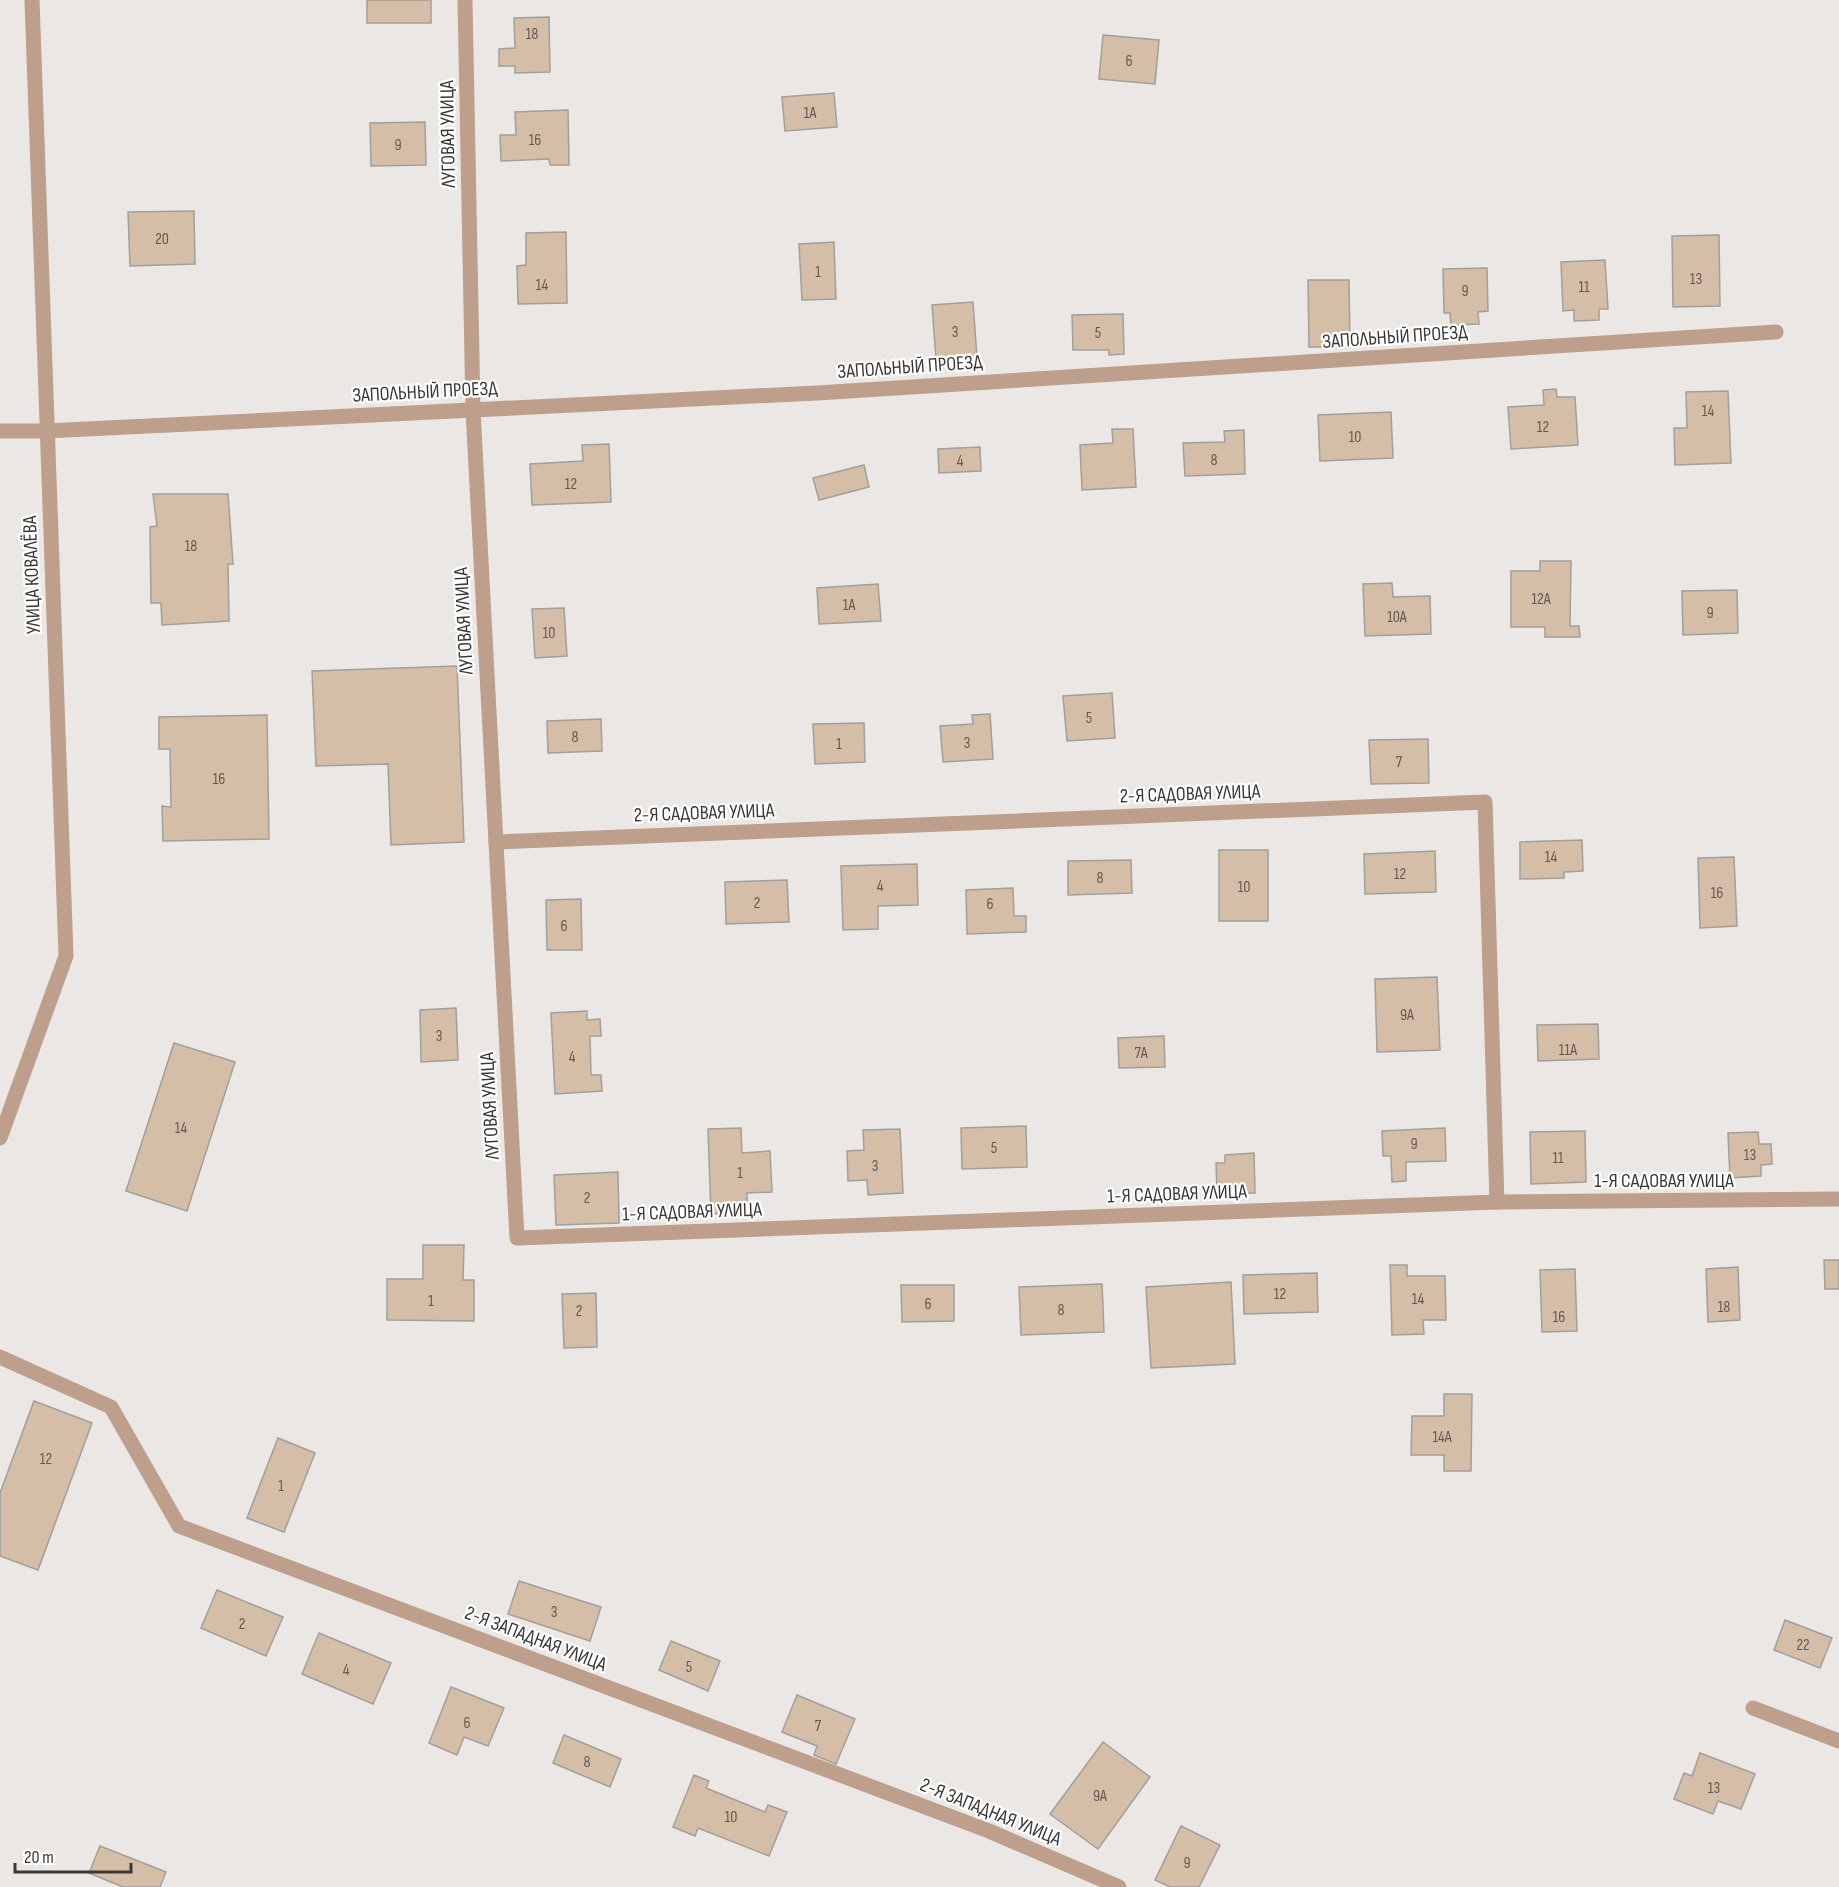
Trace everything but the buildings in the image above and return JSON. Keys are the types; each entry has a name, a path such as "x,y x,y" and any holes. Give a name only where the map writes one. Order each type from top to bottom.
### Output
{"street":[{"name":"УЛИЦА КОВАЛЁВА","path":"0,1138 66,956 32,0"},
{"name":"ЛУГОВАЯ УЛИЦА","path":"465,0 473,410 517,1238"},
{"name":"ЗАПОЛЬНЫЙ ПРОЕЗД","path":"0,431 46,431 817,393 1776,332"},
{"name":"2-Я САДОВАЯ УЛИЦА","path":"496,842 1485,802 1497,1202"},
{"name":"1-Я САДОВАЯ УЛИЦА","path":"517,1238 1497,1202 1839,1199"},
{"name":"2-Я ЗАПАДНАЯ УЛИЦА","path":"0,1357 111,1407 179,1526 989,1831 1119,1887"},
{"path":"1753,1708 1839,1741"}]}
